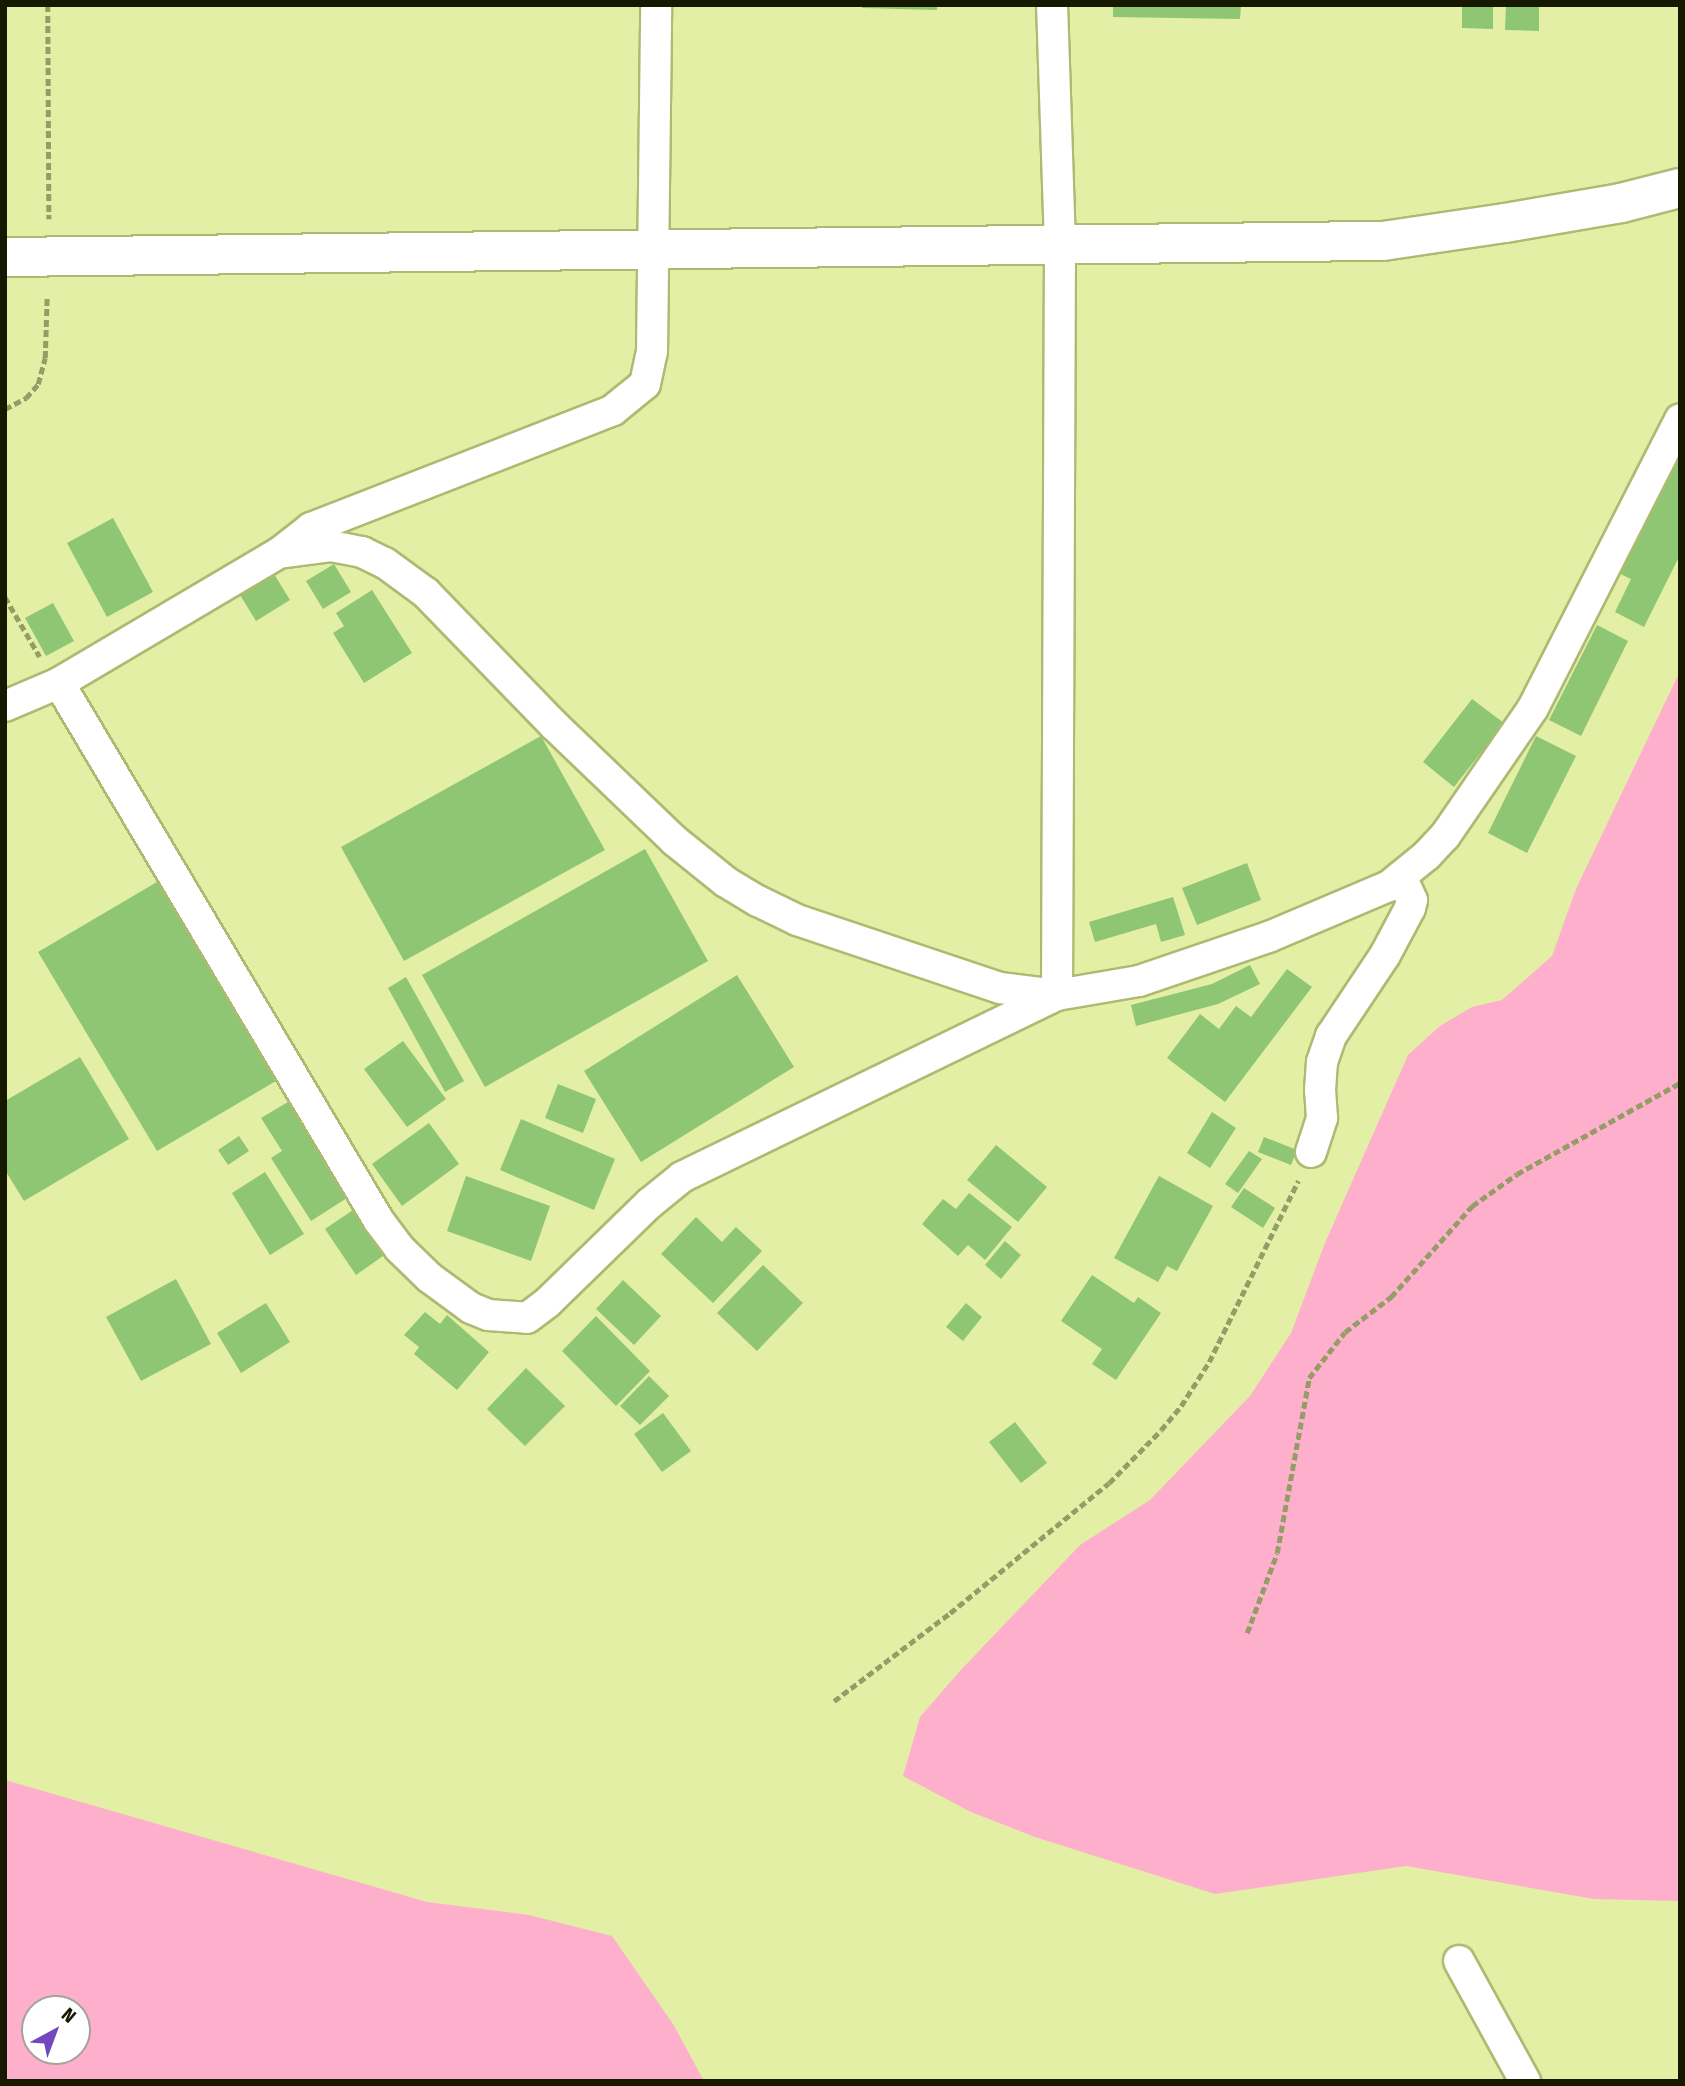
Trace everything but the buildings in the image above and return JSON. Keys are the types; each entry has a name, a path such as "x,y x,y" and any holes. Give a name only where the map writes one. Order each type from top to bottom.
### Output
{"street":[{"path":"5,706 58,684 279,553 311,528 516,450 612,410 631,398 645,384 650,372 656,5"},
{"path":"1052,5 1060,245 1057,995"},
{"path":"5,257 1383,240 1582,210 1680,188"},
{"path":"279,553 331,546 376,559 426,593 554,725 675,841 726,882 797,920 1000,988 1057,995 1108,988 1181,969 1351,902 1389,886 1446,836 1533,708 1680,419"},
{"path":"376,502 365,524 367,543 376,559"},
{"path":"58,684 379,1221 398,1248 430,1278 471,1308 488,1315 527,1318 547,1303 650,1203 682,1177 1057,995"},
{"path":"1311,1152 1322,1118 1322,1062 1331,1036 1385,955 1410,908 1412,900 1401,876"},
{"path":"1459,1961 1525,2081"}],"path":[{"path":"5,409 26,398 38,384 42,372 49,257 48,5"},
{"path":"5,597 58,684"},
{"path":"1247,1633 1277,1553 1308,1378 1337,1341 1391,1297 1472,1206 1517,1174 1680,1083"},
{"path":"834,1701 950,1613 1109,1483 1161,1430 1181,1406 1209,1362 1311,1152"}],"shaded area":[{"path":"1680,671 1680,1901 1594,1899 1406,1866 1215,1894 1035,1837 971,1812 903,1776 920,1717 959,1672 1080,1545 1150,1500 1250,1396 1291,1333 1325,1243 1408,1055 1440,1026 1472,1007 1502,1000 1552,956 1576,889"},
{"path":"5,1780 427,1902 529,1915 612,1936 673,2024 704,2081 5,2081"}]}
